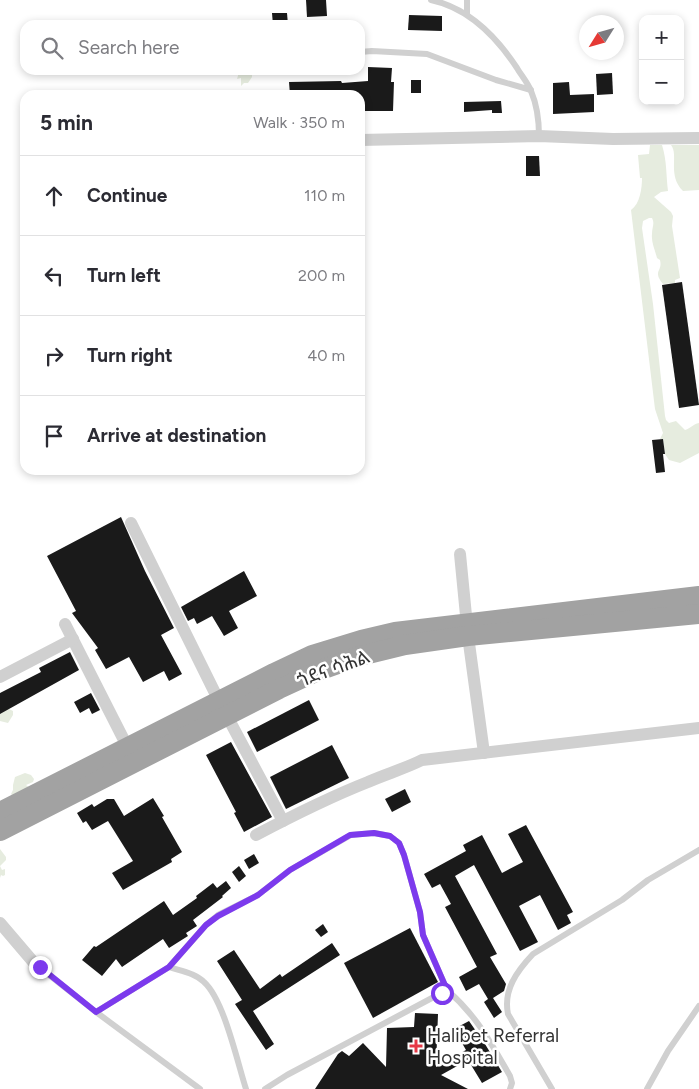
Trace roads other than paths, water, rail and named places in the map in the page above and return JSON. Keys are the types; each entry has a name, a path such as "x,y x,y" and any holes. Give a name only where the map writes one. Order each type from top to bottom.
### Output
{"highway":[{"name":"ጎደና ሳሕል","path":"0,831 223,709 312,655 395,632 467,630 665,608 699,596"},
{"name":"ጎደና ሳሕል","path":"665,608 699,614"},
{"name":"ጎደና ሳሕል","path":"0,812 128,748 223,709"}],"street":[{"path":"365,140 539,136 613,139 699,138"},
{"path":"131,523 223,709 283,821"},
{"path":"460,554 467,630 484,753"},
{"path":"65,624 128,748"},
{"path":"0,677 73,639"},
{"path":"256,835 369,781 400,771 422,760 699,728"},
{"path":"0,924 35,964"}],"lane":[{"path":"431,0 445,3 467,14 494,38 508,54 531,90 539,117 539,136"},
{"path":"467,14 468,0"},
{"path":"365,52 427,54 496,80 531,90"},
{"path":"96,1012 169,967 206,925 218,916 258,895 290,870 350,835 374,833 390,836 399,843 420,912 423,935 447,990 461,1002 484,1030 510,1076 512,1083 510,1089"},
{"path":"552,1089 508,1014 506,1003 510,986 521,966 533,954 622,900 648,880 699,850"},
{"path":"35,964 200,1089"},
{"path":"169,967 203,980 212,991 220,1005 246,1089"},
{"path":"265,1089 287,1075 447,990"},
{"path":"647,1089 668,1051 699,1006"}],"place":[{"name":"Halibet Referral Hospital","path":"416,1046"}]}
